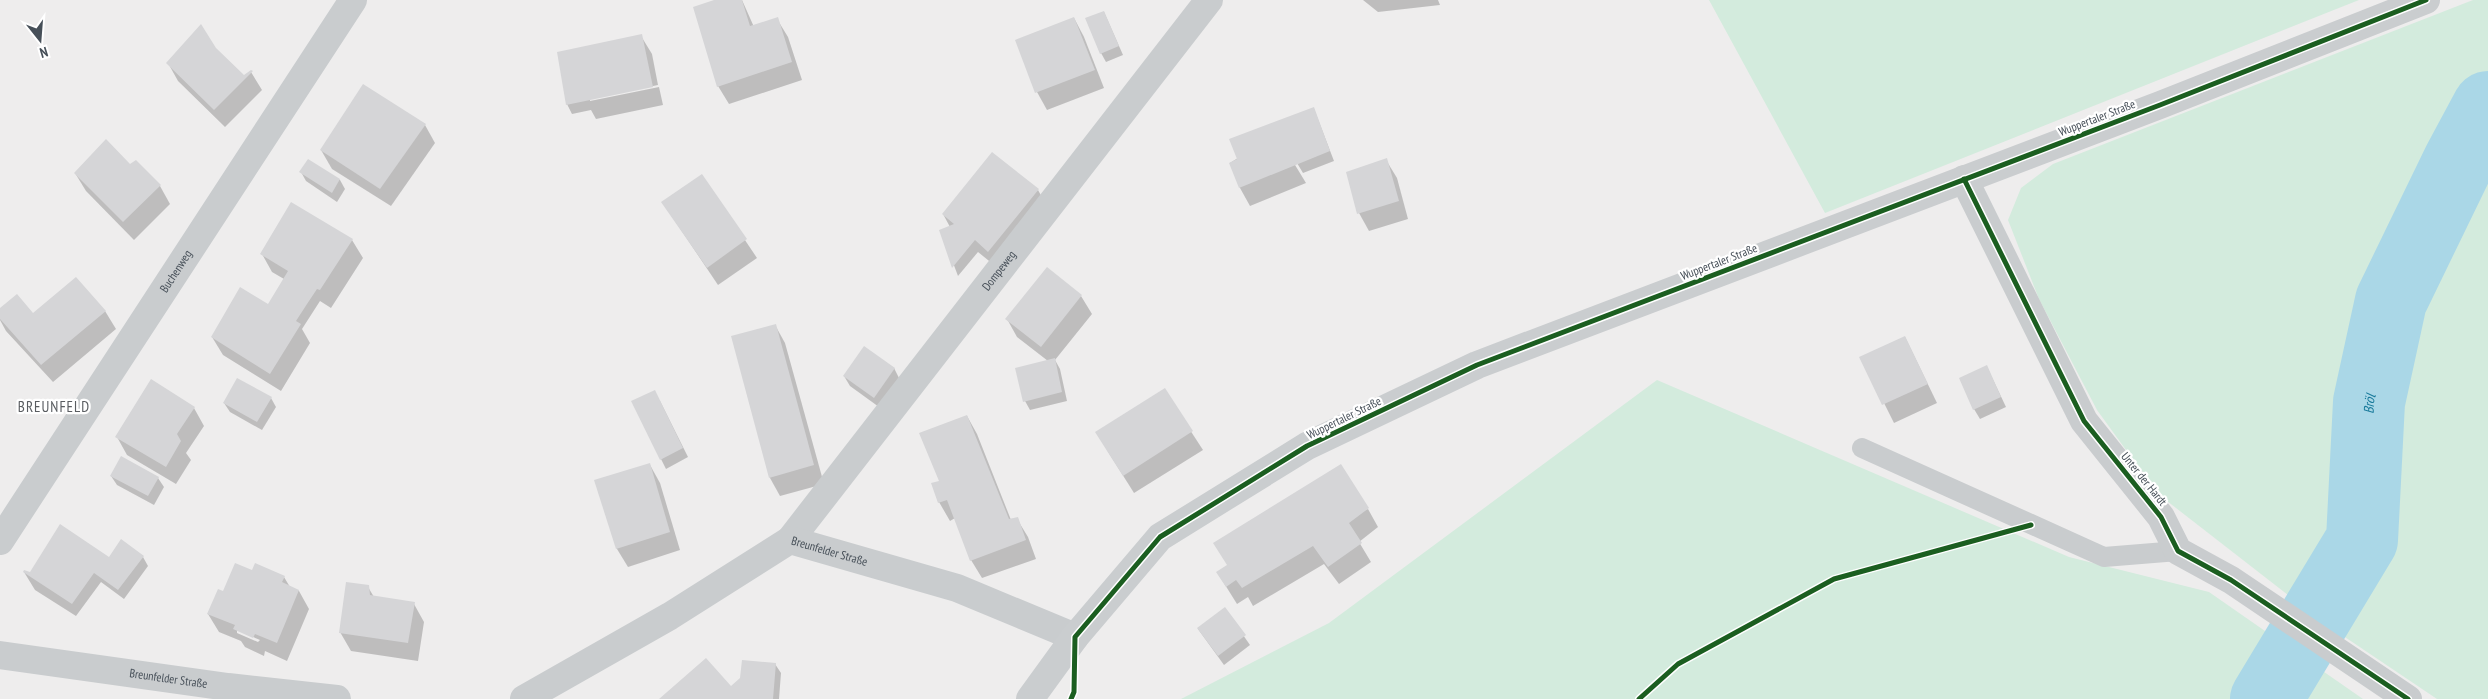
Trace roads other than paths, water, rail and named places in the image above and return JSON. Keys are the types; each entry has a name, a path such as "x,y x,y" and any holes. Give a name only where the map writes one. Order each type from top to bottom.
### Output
{"main road":[{"name":"Wuppertaler Straße","path":"1030,699 1075,637 1160,537 1308,446 1477,365 2160,106 2426,0"}],"street":[{"name":"Buchenweg","path":"0,541 352,0"},
{"name":"Dompeweg","path":"790,540 1210,0"},
{"name":"Unter der Hardt","path":"1964,179 2084,421 2161,517 2178,551"},
{"name":"Breunfelder Straße","path":"524,699 670,616 790,540 957,588 1075,637"},
{"path":"2178,551 2231,580 2408,699"},
{"name":"Breunfelder Straße","path":"0,655 228,687 337,699"}],"lane":[{"path":"1862,448 2104,557 2178,551"}],"waterway":[{"name":"Bröl","path":"2266,699 2362,540 2369,402 2391,301 2459,161 2488,107"}],"district":[{"name":"BREUNFELD","path":"54,407"}]}
